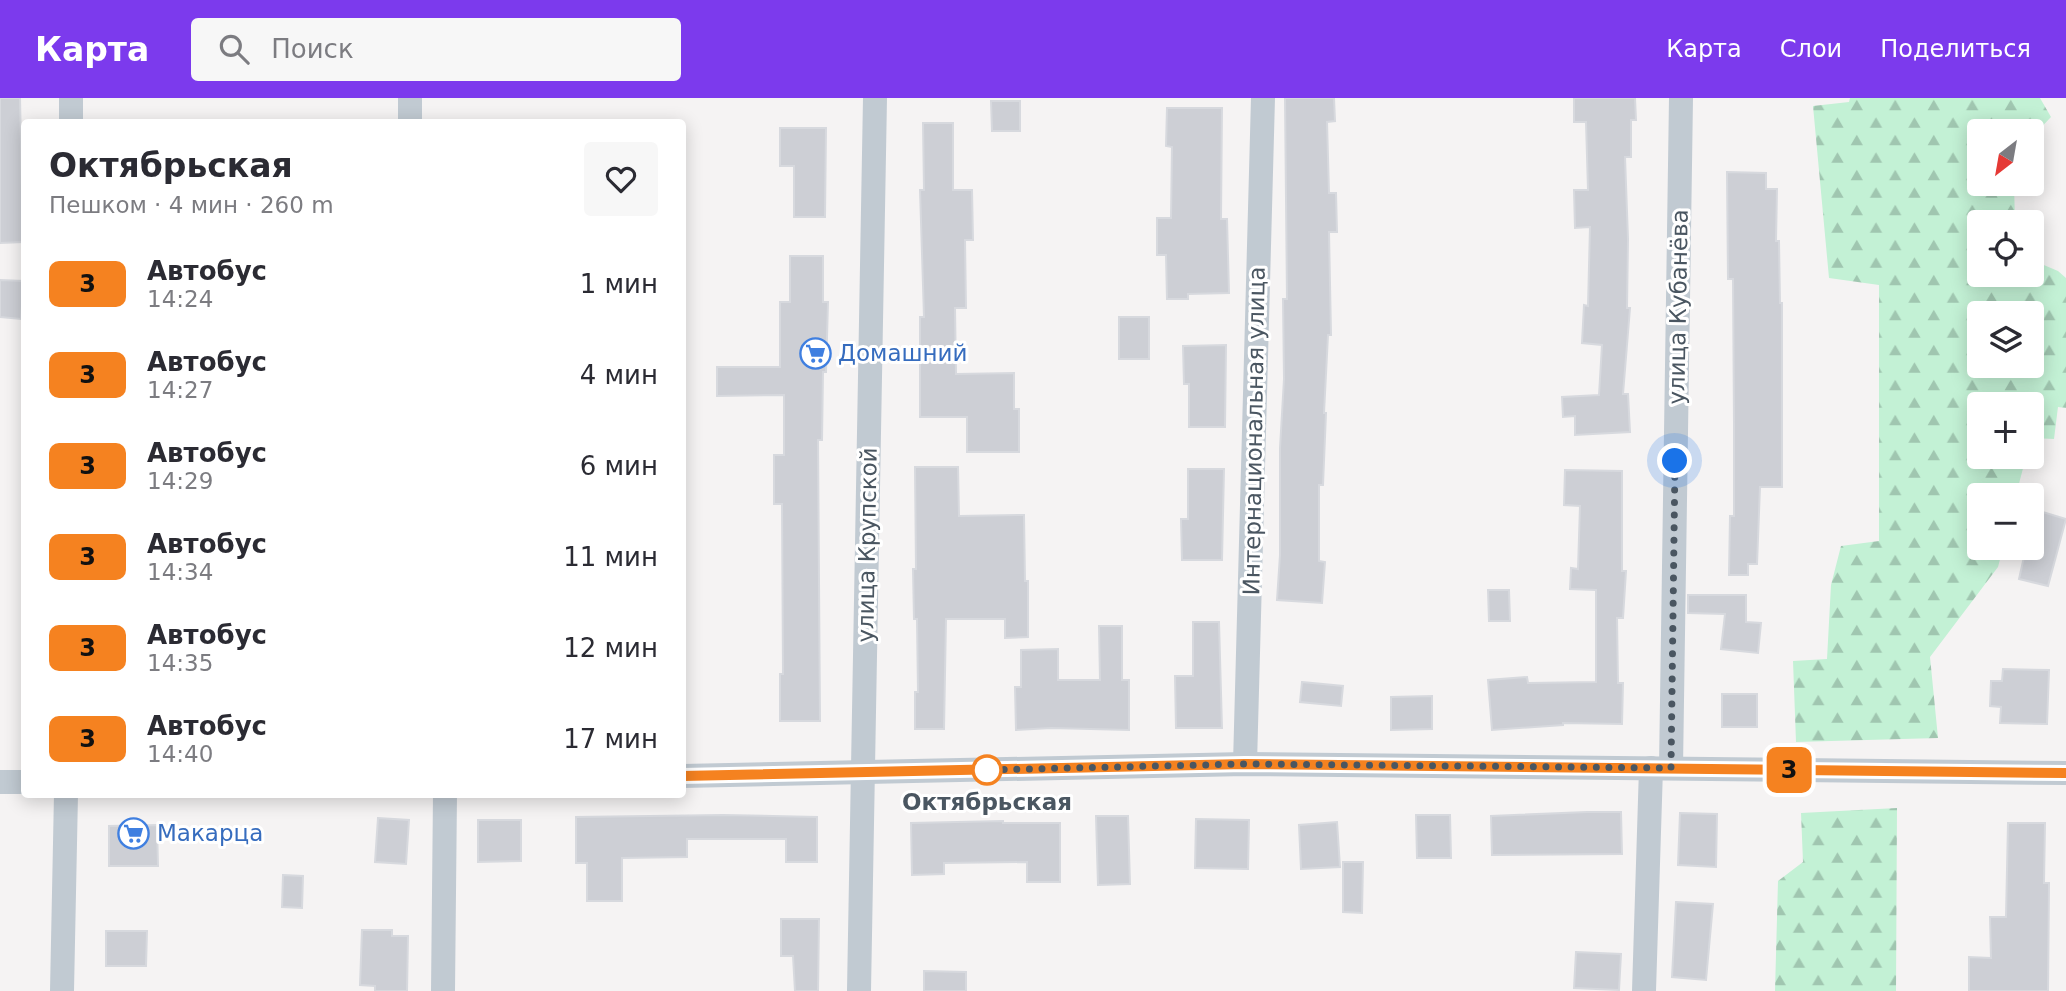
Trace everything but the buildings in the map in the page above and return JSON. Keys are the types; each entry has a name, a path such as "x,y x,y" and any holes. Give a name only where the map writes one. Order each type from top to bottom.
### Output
{"street":[{"path":"71,98 71,119"},
{"path":"410,98 410,119"},
{"name":"улица Крупской","path":"859,991 875,98"},
{"name":"Интернациональная улица","path":"1245,764 1263,98"},
{"name":"улица Кубанёва","path":"1644,991 1661,768 1681,98"},
{"path":"686,776 1245,764 2066,773"},
{"path":"0,782 21,782"},
{"path":"62,991 66,798"},
{"path":"443,991 445,798"}],"green space":[{"path":"1850,98 2040,98 2051,117 2044,124 2044,119 1967,119 1967,196 2014,196 2015,210 1967,210 1967,287 2044,287 2044,265 2066,278 2066,408 2058,407 2054,439 2044,439 2044,392 1967,392 1967,469 2023,469 2019,483 1967,483 1967,560 2000,560 1998,567 1930,657 1938,738 1796,742 1793,661 1827,659 1831,585 1841,546 1879,541 1879,285 1829,278 1813,106 1849,102"},
{"path":"1897,808 1896,991 1775,991 1778,881 1803,862 1801,813"}],"bus line":[{"name":"3","path":"686,776 1245,764 2066,773"}],"place":[{"name":"Домашний","path":"815,353"},
{"name":"Октябрьская","path":"987,770"},
{"name":"Макарца","path":"134,833"}],"route":[{"path":"987,770 983,770 1245,764 1671,768 1675,461"}]}
